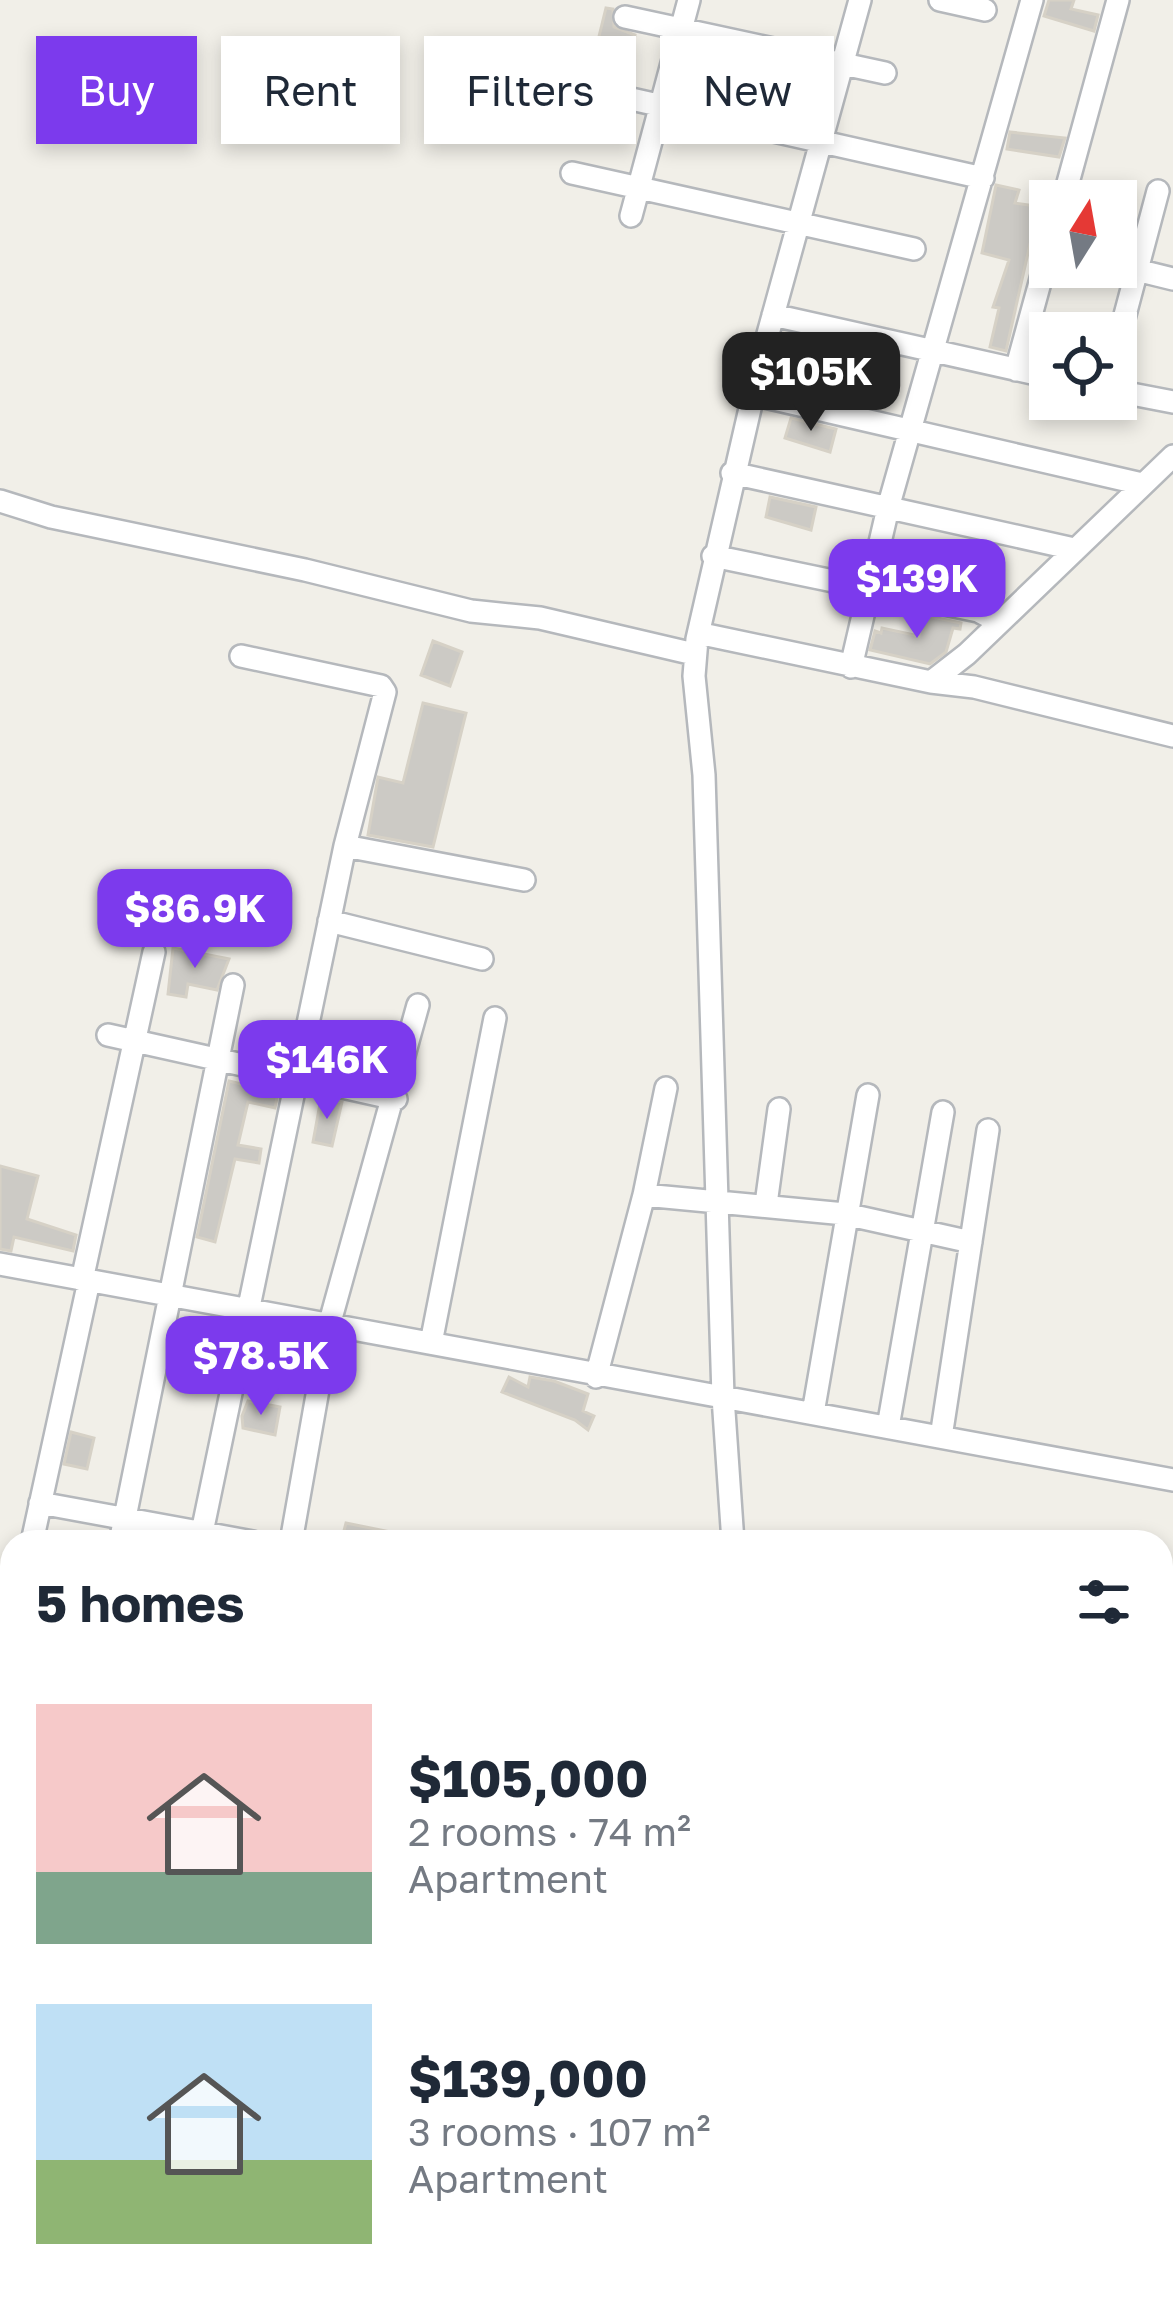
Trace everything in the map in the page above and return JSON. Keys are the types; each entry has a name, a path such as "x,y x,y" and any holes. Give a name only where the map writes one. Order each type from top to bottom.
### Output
{"street":[{"path":"679,36 689,0"},
{"path":"834,96 860,0"},
{"path":"940,0 985,10"},
{"path":"851,667 888,508 1032,0"},
{"path":"1069,180 1118,0"},
{"path":"625,17 885,73"},
{"path":"631,216 660,110"},
{"path":"732,1530 723,1397 705,793 695,647 732,473 821,144"},
{"path":"826,144 983,178"},
{"path":"572,173 914,249"},
{"path":"1137,241 1158,190"},
{"path":"1137,271 1173,279"},
{"path":"1016,370 1039,288"},
{"path":"773,315 1029,373"},
{"path":"752,394 1142,484"},
{"path":"1137,395 1173,402"},
{"path":"931,682 967,654 1173,456"},
{"path":"732,473 1074,549"},
{"path":"0,501 51,517 305,570 471,611 540,618 695,647"},
{"path":"713,556 977,611 997,621"},
{"path":"695,647 706,635 851,667 974,687 1173,736"},
{"path":"202,1530 345,846 384,688 241,656"},
{"path":"345,846 524,880"},
{"path":"329,921 482,959"},
{"path":"34,1530 154,952"},
{"path":"122,1530 233,985"},
{"path":"293,1530 330,1322 396,1099 418,1005"},
{"path":"431,1342 495,1018"},
{"path":"108,1035 396,1099"},
{"path":"596,1377 644,1195 666,1088"},
{"path":"813,1413 868,1095"},
{"path":"766,1204 779,1109"},
{"path":"888,1427 943,1112"},
{"path":"941,1437 988,1130"},
{"path":"644,1195 845,1214 971,1242"},
{"path":"0,1264 1173,1480"},
{"path":"40,1503 116,1530"}],"building":[{"path":"1049,0 1074,0 1071,9 1098,15 1094,31 1044,16"},
{"path":"606,8 613,9 614,27 635,35 635,36 599,36"},
{"path":"1010,132 1065,138 1059,157 1007,149"},
{"path":"996,185 1019,190 1015,203 1029,205 1029,249 1006,351 990,347 999,308 993,307 1009,260 982,253"},
{"path":"812,339 858,349 853,370 807,357"},
{"path":"851,376 881,382 876,406 846,400"},
{"path":"791,418 836,429 830,452 785,438"},
{"path":"770,497 816,507 811,530 766,517"},
{"path":"939,558 987,570 984,591 934,581"},
{"path":"923,615 961,623 960,629 953,628 946,652 930,664 870,650 875,631 881,633 882,628 919,636"},
{"path":"433,641 462,652 450,686 421,675"},
{"path":"423,703 466,713 433,847 368,835 378,777 403,783"},
{"path":"173,948 229,959 217,990 188,984 186,997 168,994"},
{"path":"229,1081 278,1093 275,1108 248,1102 238,1145 261,1149 259,1163 235,1159 215,1242 197,1237"},
{"path":"321,1098 342,1102 332,1146 313,1142"},
{"path":"0,1166 38,1176 27,1219 76,1235 73,1251 14,1237 11,1251 0,1249"},
{"path":"509,1377 528,1387 530,1377 588,1394 583,1411 594,1416 588,1430 575,1420 502,1392"},
{"path":"248,1401 280,1407 275,1435 243,1428"},
{"path":"71,1432 94,1438 87,1469 64,1464"},
{"path":"346,1523 380,1530 344,1530"}]}
